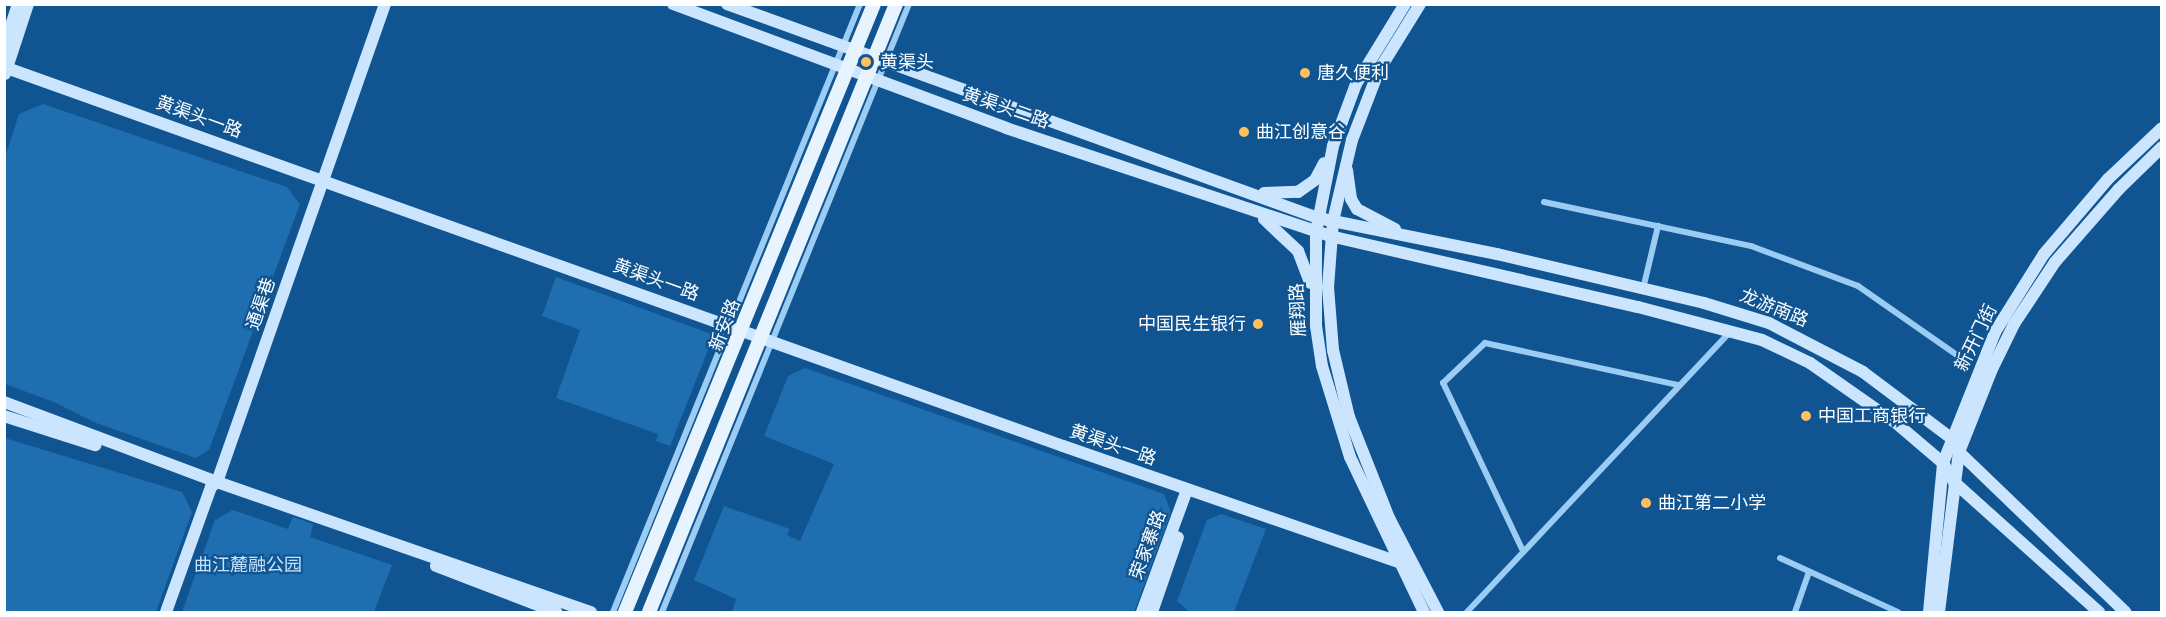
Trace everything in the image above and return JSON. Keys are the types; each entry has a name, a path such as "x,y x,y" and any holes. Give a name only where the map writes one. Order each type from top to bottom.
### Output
{"main road":[{"path":"4,47 18,4"},
{"path":"5,70 28,4"},
{"name":"通渠巷","path":"166,612 324,181 385,4"},
{"name":"黄渠头二路","path":"673,4 872,79 1330,237"},
{"name":"黄渠头二路","path":"727,4 1318,218"},
{"name":"新安路","path":"625,612 850,47 874,4"},
{"name":"新安路","path":"649,612 767,339 880,61 896,4"},
{"name":"雁翔路","path":"1405,4 1356,84 1333,146 1316,232 1315,304 1318,343 1336,417 1398,562 1424,612"},
{"name":"雁翔路","path":"1420,4 1379,70 1346,160 1330,237 1330,326 1342,392 1373,480 1438,612"},
{"name":"黄渠头一路","path":"5,70 324,181 1191,491 1398,562"},
{"name":"新开门街","path":"1929,612 1943,463 1995,332 2044,254 2108,179 2162,128"},
{"path":"1247,192 1298,192 1315,180 1333,146"},
{"name":"新开门街","path":"1939,612 1959,452 2014,324 2049,271 2118,189 2162,147"},
{"path":"1346,160 1349,193 1357,209 1410,235"},
{"path":"1247,209 1280,230 1298,251 1315,304"},
{"name":"龙游南路","path":"1318,218 1410,235 1643,288 1740,312 1798,336 1863,372 1951,438 1959,452 2125,612"},
{"name":"龙游南路","path":"1330,237 1732,329 1810,363 1896,423 1943,463 1954,482 2099,612"},
{"path":"4,402 214,484 555,612"},
{"path":"4,416 214,484 591,612"},
{"name":"荣家寨路","path":"1142,612 1191,491"},
{"name":"荣家寨路","path":"1152,612 1191,491"}],"street":[{"path":"850,47 860,4"},
{"path":"880,61 909,4"},
{"path":"1544,202 1751,246 1858,286 1957,355"},
{"path":"1643,288 1658,226"},
{"path":"613,612 737,328"},
{"path":"1467,612 1522,549 1732,329"},
{"path":"662,612 767,339"},
{"path":"1522,549 1443,383 1485,343 1678,385"},
{"path":"1780,558 1898,612"},
{"path":"1795,612 1809,572"}],"green space":[{"path":"43,104 287,187 300,204 209,450 196,458 96,423 54,402 5,384 5,157 19,114"},
{"path":"556,277 714,335 670,446 656,441 658,434 556,398 580,330 542,316"},
{"path":"805,368 1164,494 1171,512 1134,612 732,612 736,599 694,580 724,506 790,529 787,535 800,541 834,464 764,436 788,376"},
{"path":"5,438 182,492 192,512 156,612 5,612"},
{"name":"曲江麓融公园","path":"233,510 288,529 293,517 313,524 310,537 392,565 374,612 182,612 215,520"},
{"path":"1221,514 1266,529 1234,612 1190,612 1177,601 1207,520"}],"place":[{"name":"黄渠头","path":"866,62"},
{"name":"唐久便利","path":"1305,73"},
{"name":"曲江创意谷","path":"1244,132"},
{"name":"中国民生银行","path":"1258,324"},
{"name":"中国工商银行","path":"1806,416"},
{"name":"曲江第二小学","path":"1646,503"}]}
